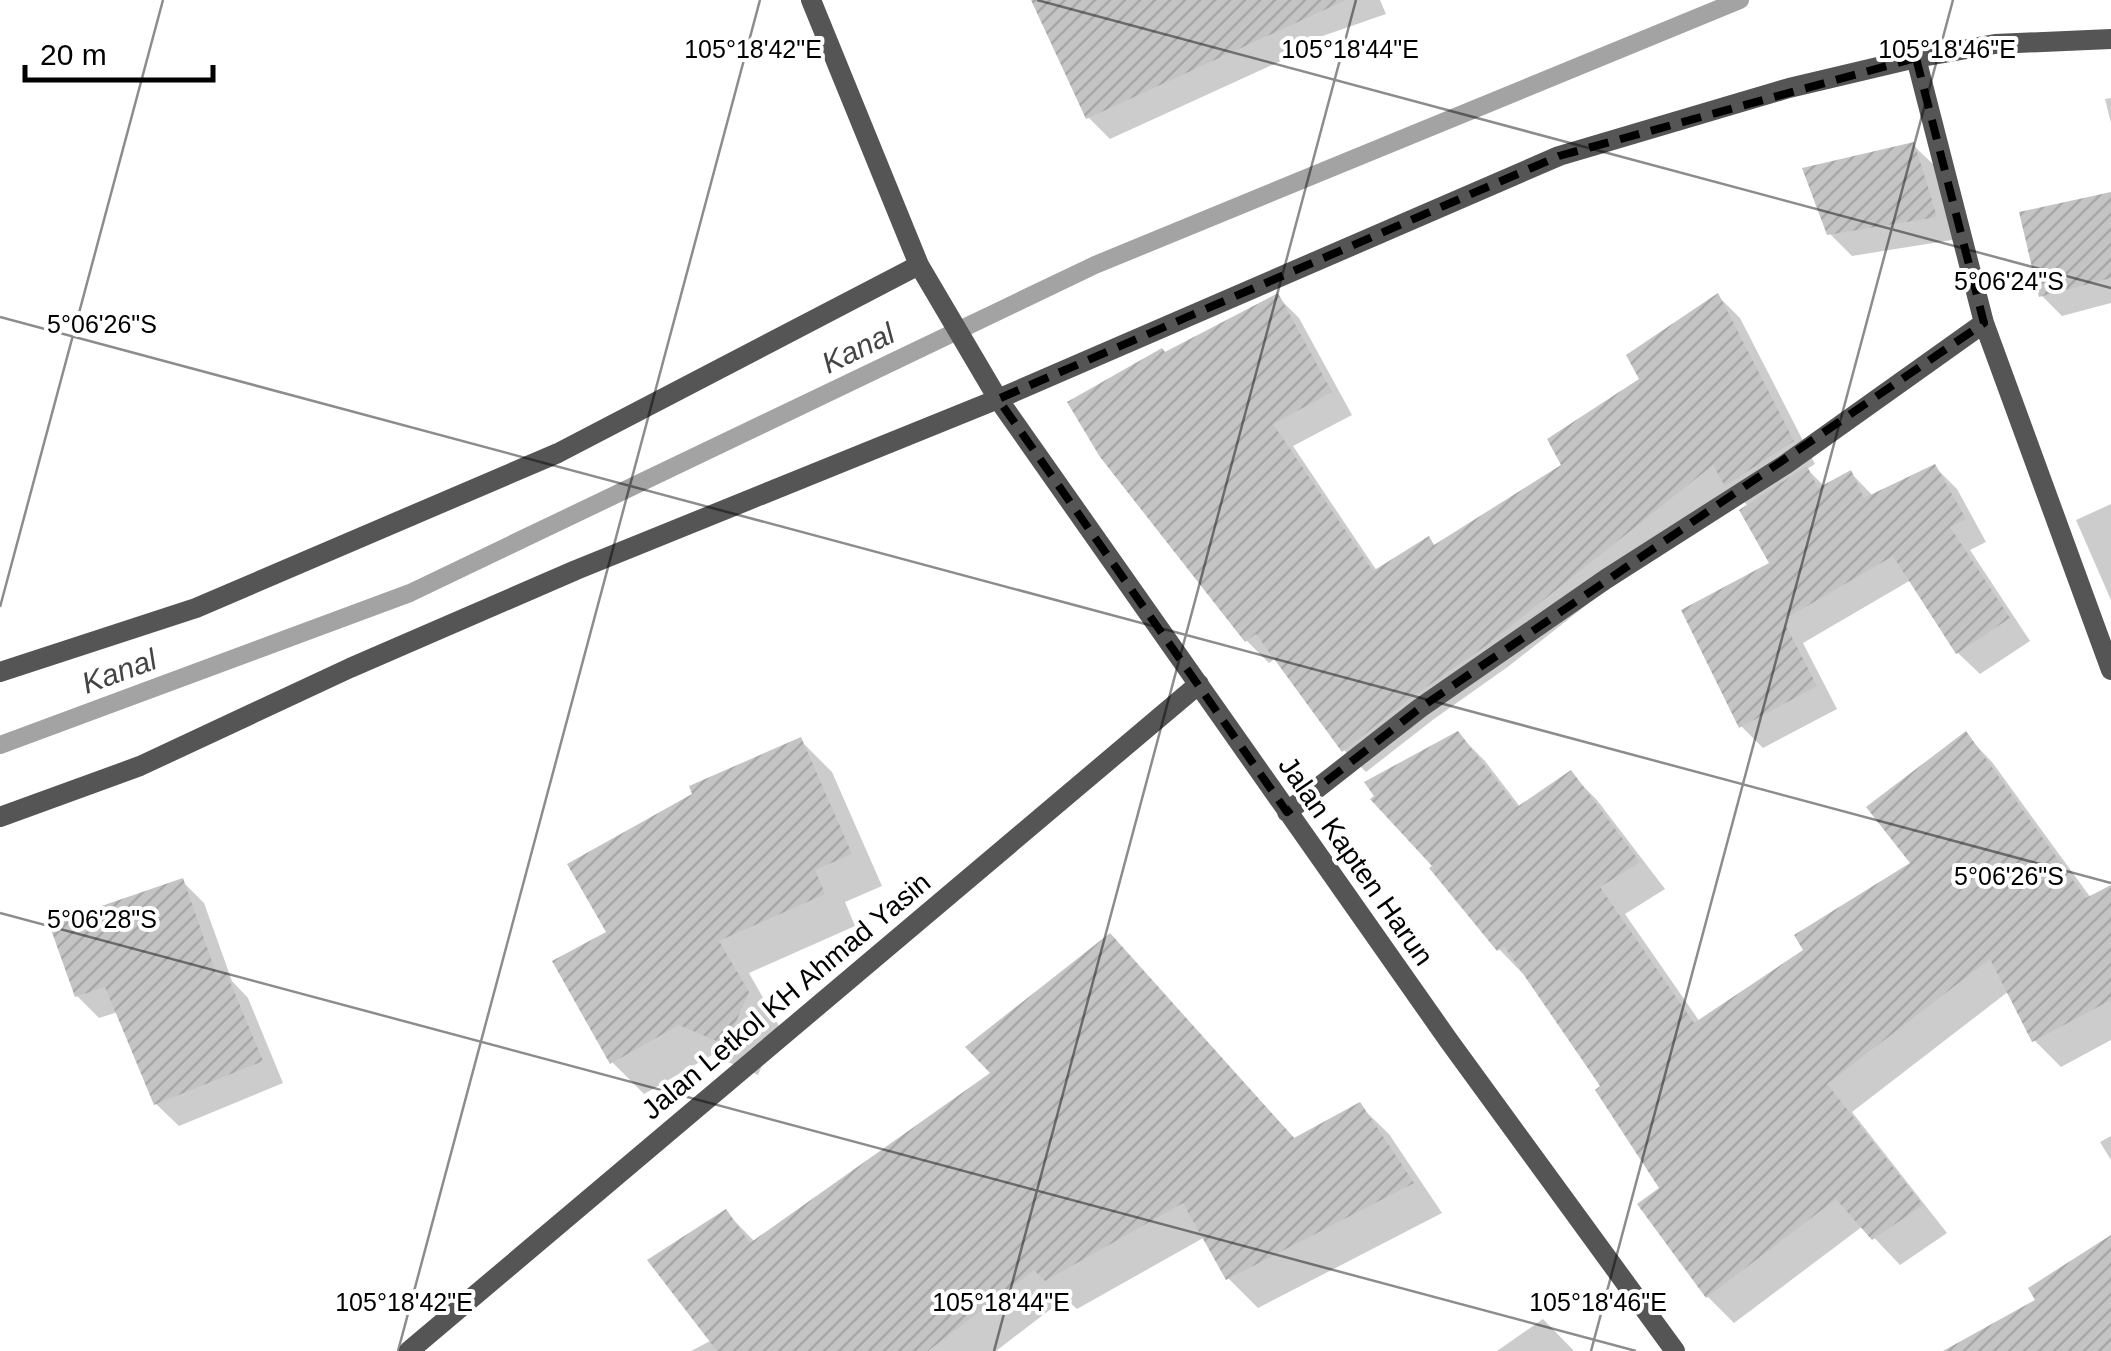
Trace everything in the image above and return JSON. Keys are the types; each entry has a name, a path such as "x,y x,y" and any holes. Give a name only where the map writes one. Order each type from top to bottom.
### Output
{"street":[{"name":"Jalan Kapten Harun","path":"811,0 919,264 994,391 1287,812 1676,1351"},
{"path":"0,818 140,766 350,668 576,570 1559,156 1789,88 1916,58 1995,44 2111,39"},
{"path":"1916,58 1984,323 2111,670"},
{"path":"0,672 196,608 558,453 919,264"},
{"path":"1287,812 1420,708 1606,579 1786,464 1984,323"},
{"name":"Jalan Letkol KH Ahmad Yasin","path":"409,1351 1198,684"}],"highlighted area":[{"path":"1916,58 1984,323 1420,708 1287,812 998,399 1559,156"}],"building":[{"path":"1031,0 1346,0 1086,119"},
{"path":"1914,142 1937,217 1827,235 1802,168"},
{"path":"2111,192 2111,278 2039,297 2019,212"},
{"path":"1278,293 1332,392 1273,424 1373,571 1429,536 1434,545 1561,465 1547,439 1639,379 1626,355 1718,293 1794,441 1725,486 1713,465 1487,645 1342,752 1256,634 1245,642 1100,457 1067,402 1162,348 1165,352"},
{"path":"1935,464 1966,519 1950,527 2010,618 1956,654 1893,556 1783,620 1817,686 1739,728 1681,610 1769,563 1739,510 1807,466 1818,488 1851,470 1864,498"},
{"path":"1458,731 1517,807 1571,770 1640,862 1600,887 1694,1023 1803,950 1794,935 1910,863 1866,807 1966,731 2086,898 2111,885 2111,1000 2032,1042 1990,959 1827,1084 1923,1205 1872,1240 1836,1199 1706,1298 1637,1204 1659,1188 1595,1090 1600,1086 1504,946 1497,951 1429,868 1432,866 1370,799 1374,796 1364,782"},
{"path":"801,737 852,854 815,870 825,894 719,941 749,992 726,1045 679,1025 610,1064 552,961 606,932 567,864 692,794 689,786"},
{"path":"183,878 217,976 226,972 263,1061 154,1105 105,987 75,997 49,924"},
{"path":"1110,933 1294,1138 1360,1102 1414,1183 1226,1280 1183,1203 1045,1281 1034,1270 928,1351 717,1351 647,1260 726,1209 750,1243 990,1073 965,1047"},
{"path":"2111,1235 2111,1351 1943,1351 2035,1300 2028,1288"}],"waterway":[{"name":"Kanal","path":"0,745 410,593 1095,265 1740,0"}]}
